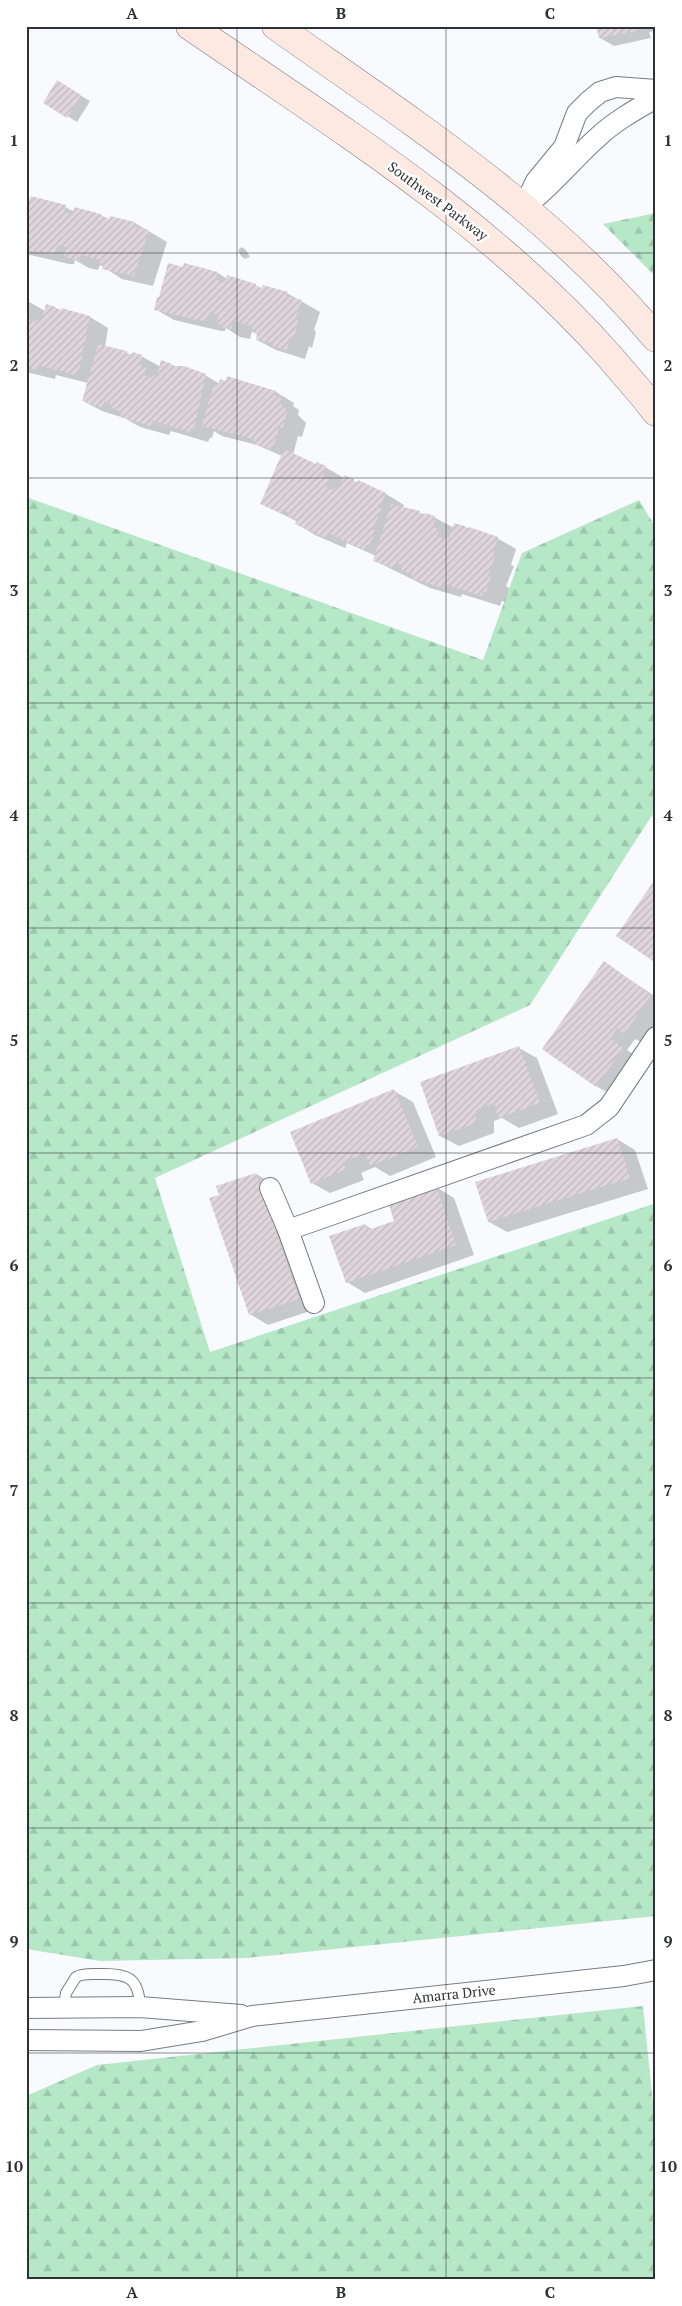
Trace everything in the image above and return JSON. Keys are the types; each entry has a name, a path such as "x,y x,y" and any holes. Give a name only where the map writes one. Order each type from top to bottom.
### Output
{"main road":[{"name":"Southwest Parkway","path":"190,26 413,180 489,239 545,289 588,333 656,412"},
{"path":"276,26 470,162 524,206 589,267 656,338"}],"street":[{"path":"524,206 536,181 564,147 577,113 588,102 600,92 616,88 656,90"},
{"path":"524,206 547,190 599,136 623,116 656,98"},
{"path":"288,1230 586,1125 609,1106 656,1036"},
{"path":"270,1188 288,1230 314,1303"},
{"name":"Amarra Drive","path":"26,2040 135,2041 202,2031 252,2016 614,1977 656,1970"},
{"path":"60,2040 64,2007"},
{"path":"135,2041 139,2007"},
{"name":"Amarra Drive","path":"26,2008 139,2007 252,2016"}],"lane":[{"path":"64,2007 66,1993 76,1977 89,1974 118,1974 130,1978 138,1987 139,2007"}],"green space":[{"path":"656,213 656,277 603,224"},
{"path":"26,497 483,660 522,553 639,500 656,528 656,809 530,1005 155,1178 210,1352 656,1203 656,1916 246,1958 100,1961 26,1949"},
{"path":"643,2006 656,2133 656,2280 26,2280 26,2096 97,2065"}],"building":[{"path":"596,26 636,26 637,31 599,38"},
{"path":"57,80 81,95 67,118 43,103"},
{"path":"31,196 66,205 64,212 73,215 74,207 101,214 101,216 110,219 110,216 135,222 134,226 149,230 134,276 102,269 104,264 100,263 100,260 81,255 80,261 69,258 64,255 66,247 58,245 55,254 26,250 26,200 29,200"},
{"path":"168,263 183,267 184,263 218,272 216,280 225,282 227,275 256,284 255,286 262,288 263,285 288,292 286,296 302,300 295,319 298,320 294,338 290,337 287,350 272,346 273,343 256,340 257,334 252,332 253,326 233,321 231,329 220,327 221,325 216,323 219,315 209,313 207,321 202,321 154,310"},
{"path":"46,304 56,307 55,309 61,310 61,308 90,316 86,332 88,333 81,354 83,355 76,375 38,365 37,370 26,367 26,312 31,313 29,320 36,322 37,319 42,320"},
{"path":"98,344 127,351 131,355 133,352 142,355 140,366 146,368 144,375 152,378 153,375 157,376 161,360 172,364 171,366 184,366 206,374 194,429 191,428 190,432 152,421 151,426 120,417 122,412 110,407 111,404 104,402 102,408 82,401"},
{"path":"227,376 276,391 275,396 281,398 279,404 284,406 287,412 283,428 279,427 274,446 272,445 271,449 253,444 254,439 202,426 213,387 218,385 220,379 226,381"},
{"path":"284,449 316,464 317,462 326,466 323,477 329,479 326,487 333,490 335,487 338,489 344,475 354,479 354,481 358,482 358,480 386,493 379,508 382,509 372,529 376,531 369,546 366,545 364,550 328,533 326,538 295,524 297,520 287,515 288,512 282,509 280,513 260,504"},
{"path":"391,504 420,511 419,513 425,515 425,513 435,516 433,527 439,529 437,537 449,538 454,523 498,537 493,553 496,554 488,575 491,576 486,592 483,592 482,596 444,584 443,588 411,578 412,574 401,570 403,566 396,563 394,568 373,561"},
{"path":"656,878 656,963 616,936"},
{"path":"604,961 651,995 624,1034 617,1028 610,1038 623,1048 596,1087 542,1049"},
{"path":"519,1046 540,1103 499,1118 494,1103 476,1110 476,1123 439,1136 420,1082"},
{"path":"394,1089 418,1147 370,1166 365,1153 343,1162 346,1169 311,1184 290,1132"},
{"path":"617,1138 630,1178 488,1222 475,1182"},
{"path":"256,1173 299,1299 249,1315 209,1198 219,1195 216,1186"},
{"path":"436,1186 456,1245 346,1283 329,1236 365,1224 368,1230 394,1221 388,1202"}]}
